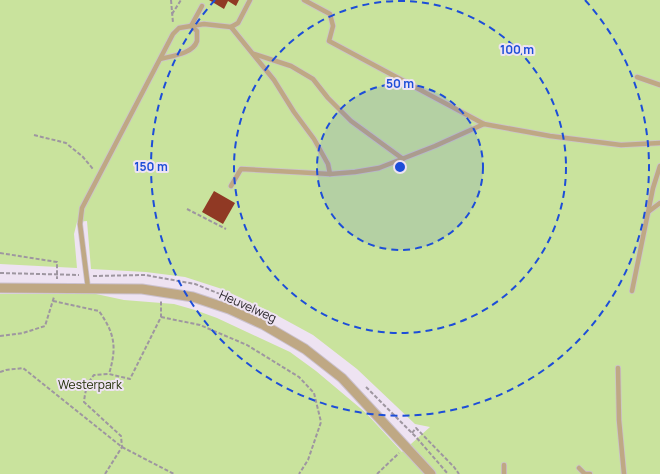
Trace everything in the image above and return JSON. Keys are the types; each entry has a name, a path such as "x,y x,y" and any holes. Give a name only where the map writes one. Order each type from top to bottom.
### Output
{"street":[{"name":"Heuvelweg","path":"0,288 142,289 193,297 230,309 264,325 305,349 342,378 431,474"}],"lane":[{"path":"88,288 80,224 82,208 173,34 179,28 204,24 231,27 238,23 250,0"},
{"path":"304,0 330,14 333,26 329,41 484,124 550,136 621,145 660,143"},
{"path":"191,26 202,6"},
{"path":"160,59 179,54 193,48 197,40 197,31 191,26"},
{"path":"231,27 274,80 294,112 314,139 328,164 330,174"},
{"path":"254,54 291,66 313,79 328,98 351,121 403,159"},
{"path":"637,77 660,85"},
{"path":"231,186 241,169 330,174 379,168 484,124"},
{"path":"632,291 652,188 660,166"},
{"path":"648,212 660,203"},
{"path":"618,368 619,420 624,474"},
{"path":"504,465 504,474"},
{"path":"579,468 585,474 590,474"}],"path":[{"path":"171,0 173,34"},
{"path":"172,14 181,0"},
{"path":"34,135 66,143 83,157 99,176"},
{"path":"187,209 226,229"},
{"path":"0,254 57,262 58,288 45,326 23,333 0,336"},
{"path":"0,273 26,275 57,274"},
{"path":"105,474 122,447 121,436 84,402 85,391 94,374 109,374 130,379 161,317 162,292"},
{"path":"53,301 99,311 107,323 112,335 114,356 109,374"},
{"path":"161,317 200,326 247,345 299,377 314,393 321,422 308,460 300,474"},
{"path":"0,372 23,368 122,447 174,474"},
{"path":"448,474 412,433 416,428 459,474"},
{"path":"377,474 406,446"}],"green space":[{"name":"Westerpark","path":"0,0 660,0 660,474 0,474 0,294 96,294 124,300 174,304 195,310 217,318 290,352 316,371 366,413 402,452 430,427 415,424 357,369 313,335 269,311 222,289 185,277 146,272 91,269 87,221 77,222 74,234 77,268 0,264"}],"building":[{"path":"209,0 239,0 236,6 228,1 224,9"},
{"path":"214,191 235,203 223,224 202,212"}]}
